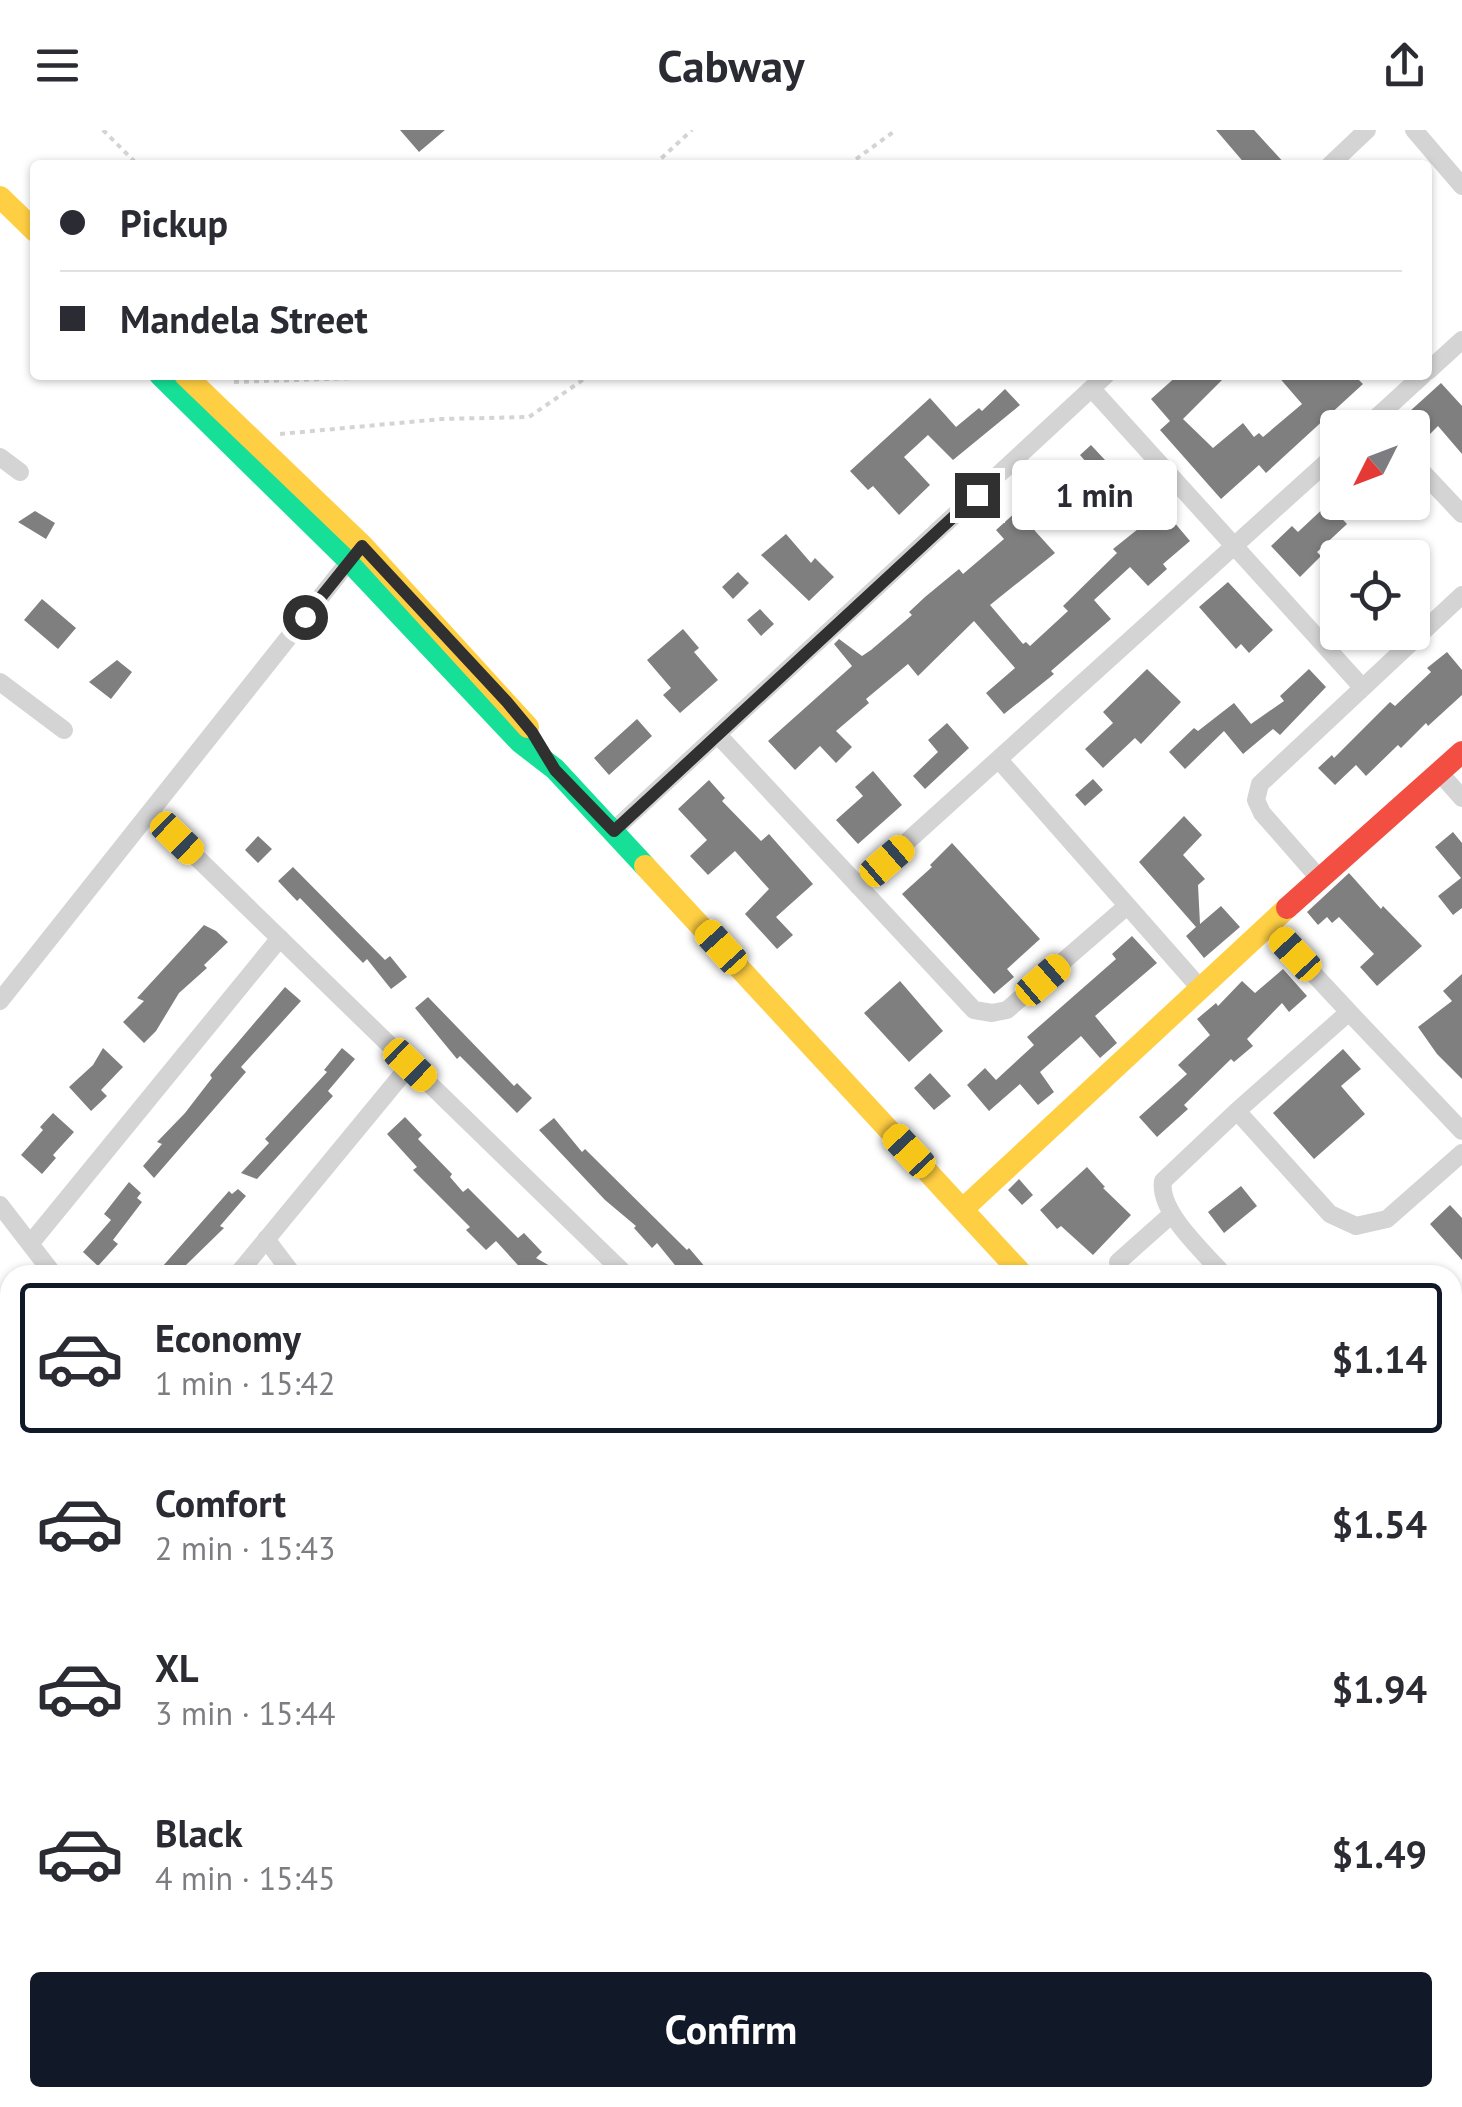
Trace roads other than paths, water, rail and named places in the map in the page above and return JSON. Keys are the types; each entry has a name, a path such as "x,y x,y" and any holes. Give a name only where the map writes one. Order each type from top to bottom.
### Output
{"main road":[{"path":"0,198 30,227"},
{"path":"0,218 30,247"},
{"path":"166,380 356,553"},
{"path":"191,380 356,553 507,702 532,732 555,770 1014,1265"},
{"path":"963,1209 1319,878 1462,752"}],"street":[{"path":"1335,160 1367,130"},
{"path":"1414,130 1462,186"},
{"path":"1432,368 1462,340"},
{"path":"614,831 1101,380"},
{"path":"1388,410 1419,380"},
{"path":"1092,388 1362,687"},
{"path":"0,456 20,472"},
{"path":"858,886 1000,762 1320,468"},
{"path":"1430,479 1462,514"},
{"path":"0,1001 356,553"},
{"path":"1319,878 1262,813 1256,793 1265,777 1462,595"},
{"path":"0,682 64,730"},
{"path":"718,734 966,1005 984,1013 1000,1012 1015,1004 1127,906"},
{"path":"1000,762 1200,988"},
{"path":"1440,773 1462,798"},
{"path":"151,813 616,1265"},
{"path":"1268,925 1462,1131"},
{"path":"30,1244 280,938"},
{"path":"1215,1265 1164,1202 1163,1182 1236,1110 1349,1012"},
{"path":"245,1265 410,1065"},
{"path":"1236,1110 1330,1214 1356,1226 1388,1219 1462,1153"},
{"path":"0,1204 46,1265"},
{"path":"1118,1262 1172,1214"},
{"path":"266,1239 286,1265"}]}
